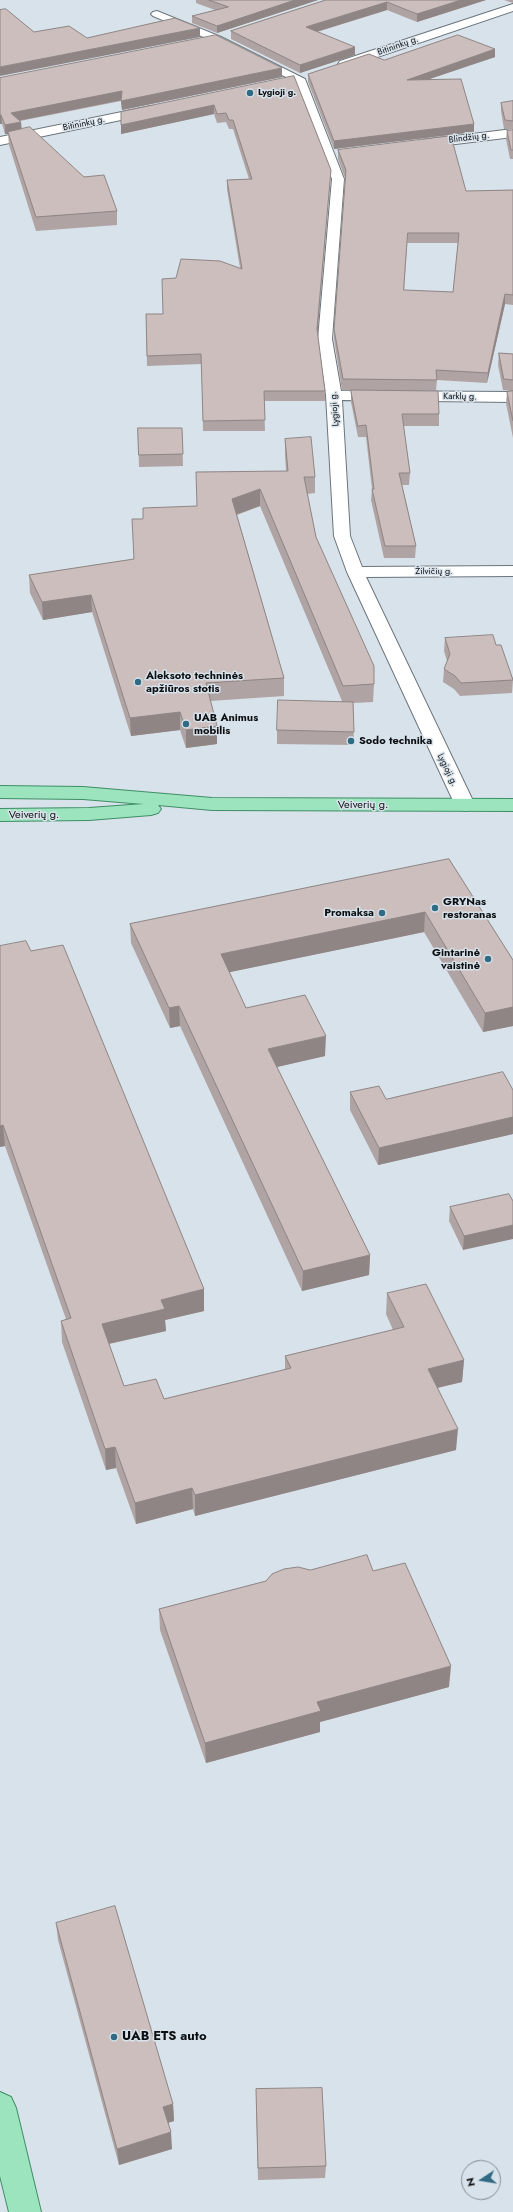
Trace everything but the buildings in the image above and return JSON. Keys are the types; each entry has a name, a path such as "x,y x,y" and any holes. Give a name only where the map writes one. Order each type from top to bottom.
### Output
{"main road":[{"name":"Veiverių g.","path":"0,792 83,793 212,804 513,805"},
{"name":"Veiverių g.","path":"0,815 88,814 212,804"},
{"path":"0,2108 25,2212"}],"street":[{"name":"Bitininkų g.","path":"329,69 513,7"},
{"path":"157,14 217,39 299,79"},
{"path":"193,44 217,39 231,34"},
{"path":"276,84 314,74"},
{"name":"Lygioji g.","path":"299,79 334,154 338,179 325,339 334,395 342,536 355,572 465,805"},
{"name":"Bitininkų g.","path":"0,141 160,108"},
{"name":"Blindžių g.","path":"409,145 513,133"},
{"name":"Karklų g.","path":"334,395 513,398"},
{"name":"Žilvičių g.","path":"355,572 513,571"}],"place":[{"name":"Lygioji g.","path":"250,93"},
{"name":"Aleksoto techninės apžiūros stotis","path":"138,682"},
{"name":"UAB Animus mobilis","path":"186,724"},
{"name":"Sodo technika","path":"351,741"},
{"name":"GRYNas restoranas","path":"435,908"},
{"name":"Promaksa","path":"382,913"},
{"name":"Gintarinė vaistinė","path":"488,959"},
{"name":"UAB ETS auto","path":"114,2037"}]}
